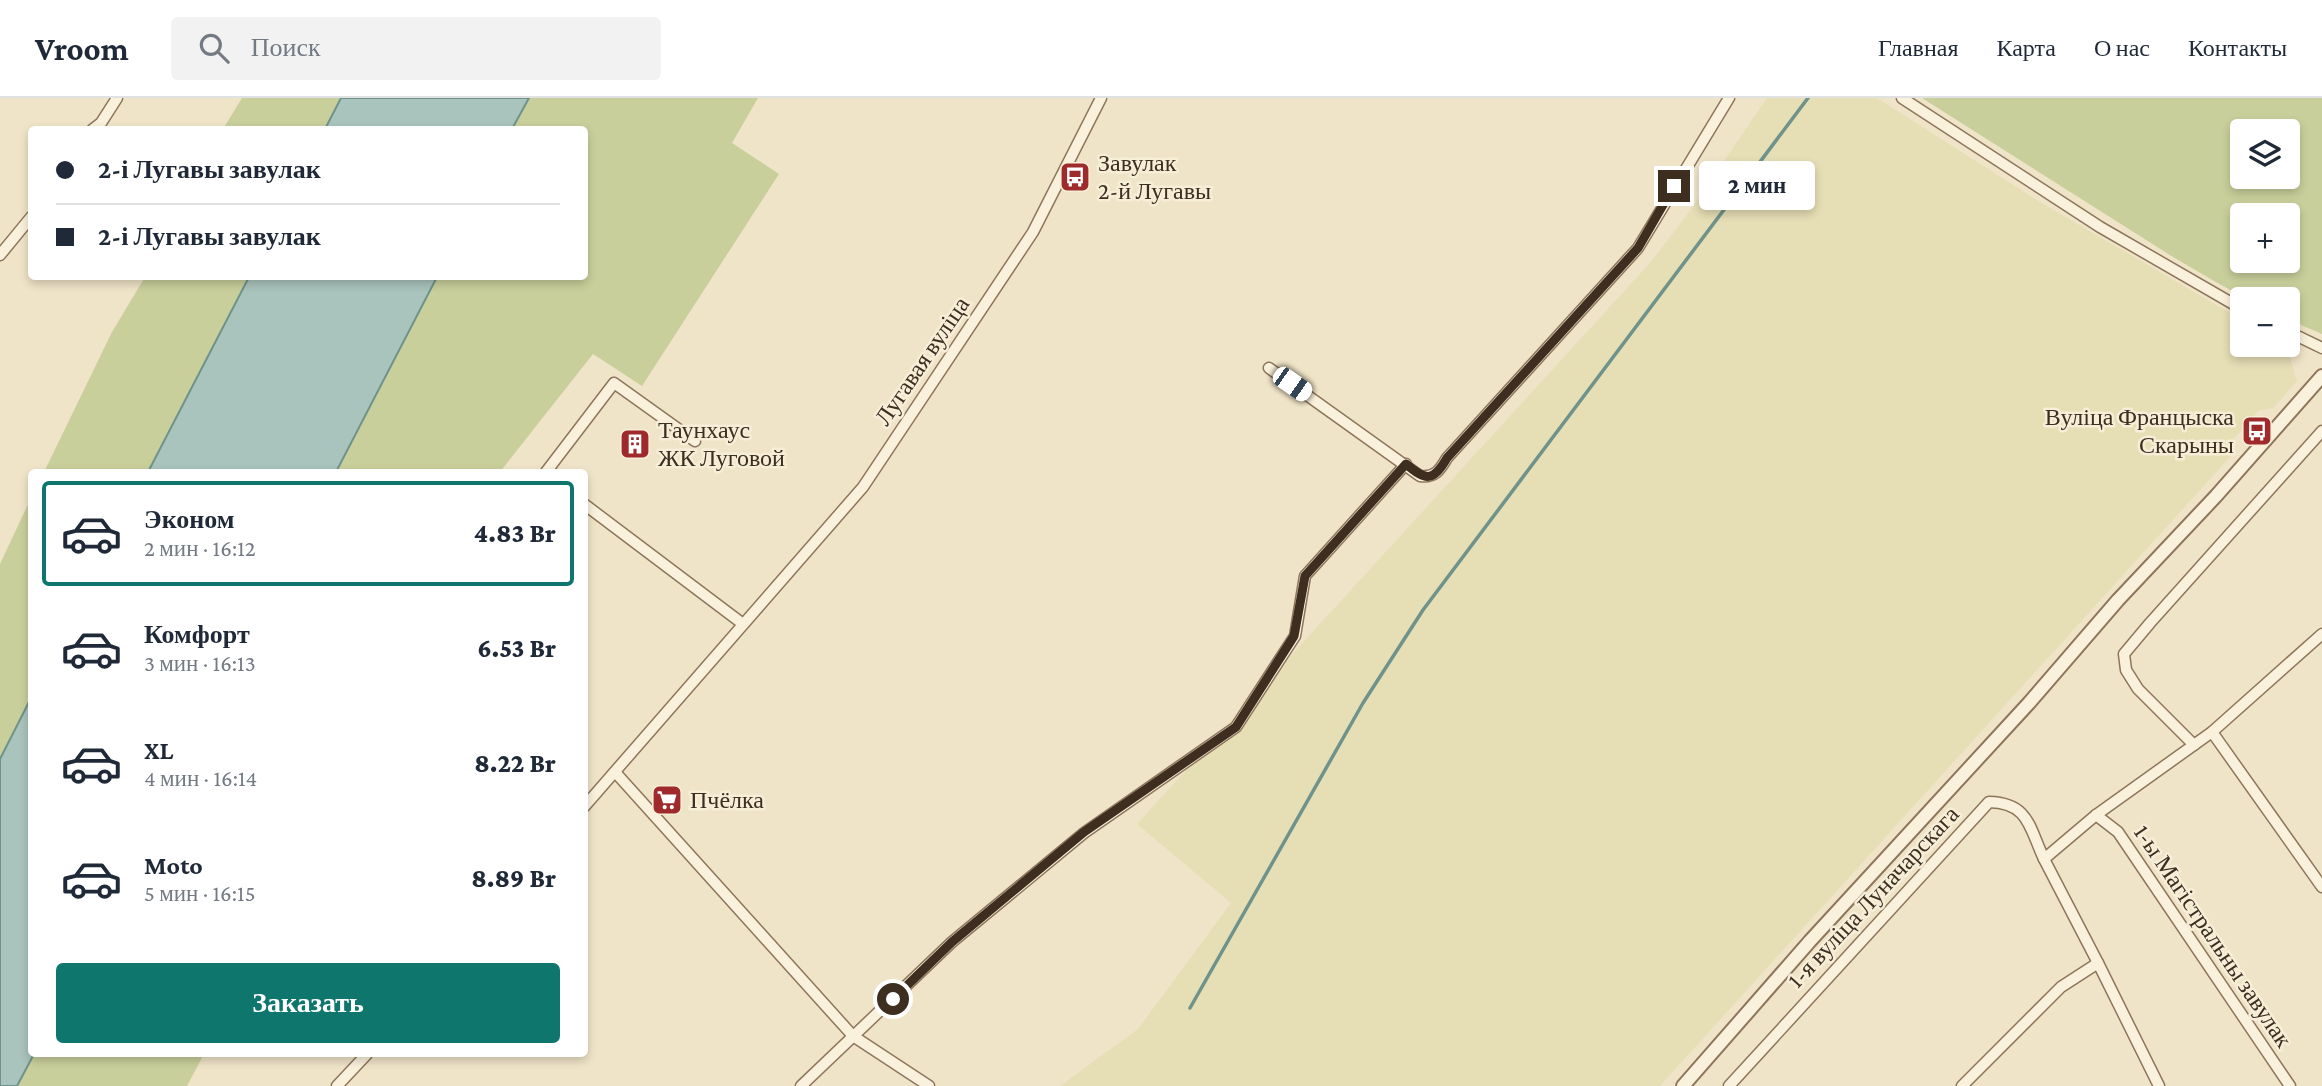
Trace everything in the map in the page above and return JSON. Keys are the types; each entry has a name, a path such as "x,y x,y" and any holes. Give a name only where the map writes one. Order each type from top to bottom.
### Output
{"street":[{"path":"97,126 117,98"},
{"name":"Лугавая вуліца","path":"588,802 863,487 1033,232 1101,98"},
{"path":"1269,368 1420,476 1429,477 1438,473 1447,458 1638,248 1729,98"},
{"path":"1902,98 2100,227 2230,302"},
{"path":"0,255 28,221"},
{"path":"2300,337 2322,348"},
{"path":"1683,1086 2322,376"},
{"path":"548,469 614,383 695,442"},
{"path":"2194,745 2138,689 2126,670 2124,654 2322,431"},
{"path":"801,1086 952,942 1084,832 1236,727 1294,636 1305,576 1406,464"},
{"path":"588,507 743,624"},
{"path":"2159,1086 2044,859 2096,816 2212,732 2321,637"},
{"path":"2212,732 2322,887"},
{"path":"615,772 853,1037 929,1086"},
{"name":"1-я вуліца Луначарскага","path":"1729,1086 1989,802 2006,802 2021,809 2044,859"},
{"name":"1-ы Магістральны завулак","path":"2096,816 2118,832 2290,1086"},
{"path":"1962,1086 2061,988 2098,963"},
{"path":"337,1086 364,1057"}],"shaded area":[{"path":"1767,98 1877,98 2040,202 2230,313 2230,357 2290,357 2297,381 2273,408 2258,411 2233,440 2230,457 1660,1086 1060,1086 1138,1029 1231,903 1137,824 1649,264 1687,215"}],"green space":[{"path":"242,98 758,98 732,143 779,174 642,386 593,354 502,469 45,469 112,332 143,280 588,280 588,126 225,126"},
{"path":"1922,98 2322,98 2322,334 2300,325 2300,287 2230,287 2230,290"},
{"path":"28,504 28,1057 202,1057 187,1086 0,1086 0,564"}],"water":[{"path":"341,98 529,98 514,126 327,126"},
{"path":"247,280 435,280 338,469 150,469"},
{"path":"28,704 28,1057 32,1057 17,1086 0,1086 0,759"}],"waterway":[{"path":"1190,1008 1363,703 1423,610 1808,98"}],"place":[{"name":"Завулак 2-й Лугавы","path":"1075,177"},
{"name":"Вуліца Францыска Скарыны","path":"2257,431"},
{"name":"Таунхаус ЖК Луговой","path":"635,444"},
{"name":"Пчёлка","path":"667,800"}],"route":[{"path":"893,999 952,942 1084,832 1236,727 1294,636 1305,576 1406,464 1420,476 1429,477 1438,473 1447,458 1638,248 1674,186"}]}
